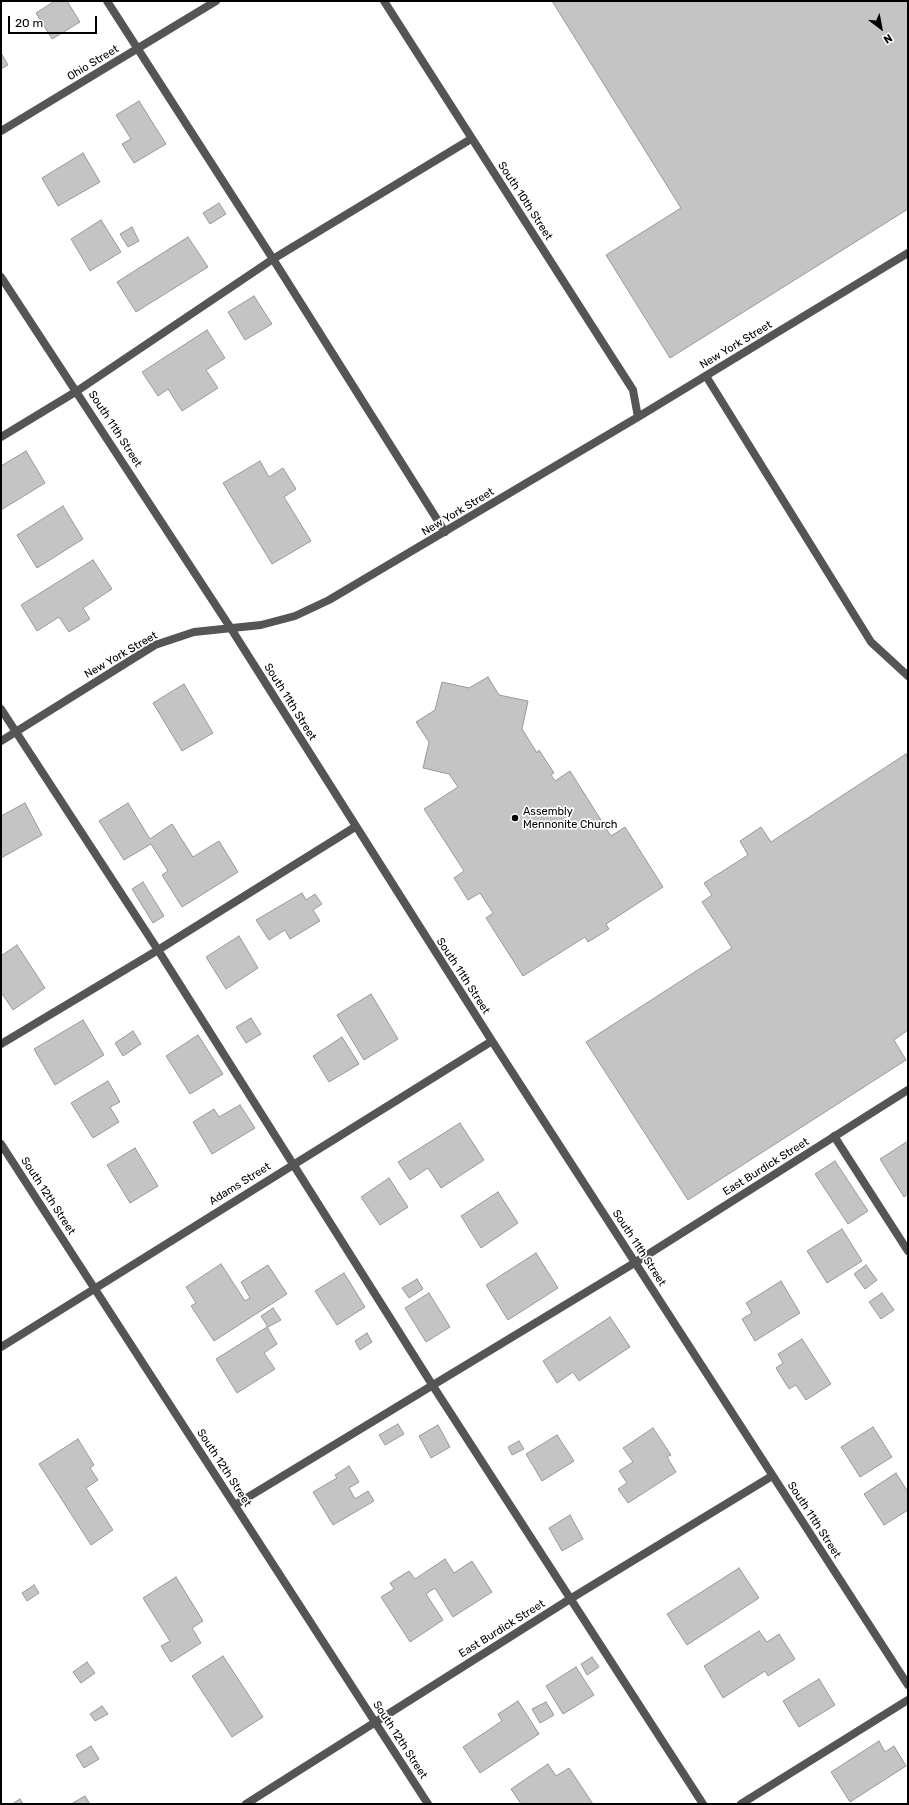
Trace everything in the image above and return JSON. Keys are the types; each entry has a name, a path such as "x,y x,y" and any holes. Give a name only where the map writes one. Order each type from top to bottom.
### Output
{"street":[{"path":"107,1 274,259 445,532"},
{"name":"Ohio Street","path":"1,131 216,1"},
{"name":"South 10th Street","path":"384,1 633,390 638,417"},
{"path":"1,438 274,259 471,139"},
{"name":"New York Street","path":"1,741 155,645 194,632 230,627 261,625 295,616 329,600 638,417 908,253"},
{"name":"South 11th Street","path":"1,277 230,627 355,827 492,1041 908,1685"},
{"path":"706,376 871,642 908,676"},
{"path":"1,709 158,950 433,1386 703,1804"},
{"path":"1,1044 158,950 355,827"},
{"name":"Adams Street","path":"1,1347 492,1041"},
{"name":"East Burdick Street","path":"235,1505 636,1262 908,1090"},
{"path":"834,1136 908,1251"},
{"name":"South 12th Street","path":"1,1144 428,1804"},
{"name":"East Burdick Street","path":"246,1804 570,1599 772,1476"},
{"path":"741,1804 908,1700"}],"building":[{"path":"55,1 67,1 80,22 52,39 36,13"},
{"path":"552,1 908,1 908,209 670,358 606,255 681,208"},
{"path":"1,53 8,65 1,69"},
{"path":"139,101 166,144 134,163 122,144 131,139 116,115"},
{"path":"83,153 100,182 58,206 42,178"},
{"path":"219,203 226,214 210,224 203,213"},
{"path":"101,220 121,252 90,271 71,239"},
{"path":"132,227 139,241 128,247 120,234"},
{"path":"188,237 208,267 136,312 117,282"},
{"path":"254,296 272,324 245,340 228,312"},
{"path":"207,330 225,358 206,370 218,388 182,411 168,389 158,396 142,372"},
{"path":"26,451 45,483 1,510 1,466"},
{"path":"260,461 269,477 283,468 296,489 284,497 311,541 272,564 223,483"},
{"path":"63,506 83,539 37,568 17,535"},
{"path":"93,560 112,589 83,608 90,619 69,632 59,617 37,631 21,605"},
{"name":"Assembly Mennonite Church","path":"488,677 499,695 528,701 522,729 537,753 539,750 554,773 551,775 555,781 570,771 611,836 625,827 663,887 606,924 609,929 588,942 585,937 523,976 486,918 493,913 480,893 468,900 454,878 464,871 424,809 458,787 449,774 423,768 429,742 416,722 435,710 442,682 469,688"},
{"path":"184,684 213,733 182,751 153,703"},
{"path":"906,754 908,758 908,1030 894,1040 906,1060 688,1200 586,1042 732,948 702,902 712,895 704,883 748,855 740,841 761,827 771,842"},
{"path":"25,803 42,835 1,858 1,816"},
{"path":"128,803 150,839 172,824 193,857 219,841 238,872 182,907 162,875 168,871 151,844 124,860 99,821"},
{"path":"143,882 164,916 153,923 132,889"},
{"path":"302,893 306,900 315,894 322,904 313,910 320,921 290,939 285,930 269,940 256,920"},
{"path":"239,936 258,968 226,989 206,957"},
{"path":"17,945 45,988 13,1010 1,992 1,956"},
{"path":"371,994 398,1039 364,1060 337,1015"},
{"path":"251,1018 261,1034 246,1043 236,1027"},
{"path":"83,1020 104,1055 55,1085 34,1049"},
{"path":"133,1031 141,1044 123,1056 115,1043"},
{"path":"198,1035 223,1074 190,1094 166,1056"},
{"path":"342,1037 359,1064 329,1082 313,1056"},
{"path":"108,1081 120,1102 110,1107 119,1122 93,1138 71,1103"},
{"path":"240,1105 255,1128 212,1154 193,1122 214,1109 219,1117"},
{"path":"460,1123 484,1160 441,1188 428,1168 410,1180 398,1162"},
{"path":"908,1141 908,1194 904,1197 880,1159"},
{"path":"135,1148 158,1186 130,1203 107,1165"},
{"path":"835,1161 868,1211 848,1224 815,1174"},
{"path":"389,1178 408,1207 380,1225 361,1197"},
{"path":"498,1192 518,1223 481,1248 461,1216"},
{"path":"842,1229 862,1261 827,1283 807,1251"},
{"path":"536,1253 558,1288 508,1320 486,1285"},
{"path":"221,1264 245,1301 250,1298 241,1282 268,1265 287,1294 214,1341 191,1306 196,1303 186,1287"},
{"path":"866,1265 877,1280 865,1289 854,1274"},
{"path":"344,1273 365,1307 337,1325 315,1291"},
{"path":"417,1279 423,1289 409,1298 402,1288"},
{"path":"781,1281 800,1313 755,1341 742,1319 752,1313 746,1303"},
{"path":"429,1293 450,1327 426,1342 405,1308"},
{"path":"882,1293 894,1310 881,1319 869,1302"},
{"path":"273,1308 281,1320 268,1327 261,1316"},
{"path":"610,1317 630,1347 579,1381 573,1372 557,1383 543,1361"},
{"path":"267,1327 277,1344 264,1353 275,1369 237,1393 216,1359"},
{"path":"367,1333 372,1342 360,1350 355,1341"},
{"path":"802,1339 831,1384 806,1400 796,1385 789,1389 776,1368 783,1363 778,1354"},
{"path":"398,1424 404,1434 385,1445 379,1435"},
{"path":"438,1425 450,1447 431,1458 419,1436"},
{"path":"873,1427 892,1457 860,1477 841,1447"},
{"path":"653,1428 671,1455 667,1457 676,1472 628,1503 618,1489 627,1483 619,1471 633,1462 623,1448"},
{"path":"557,1435 574,1461 542,1481 526,1454"},
{"path":"78,1439 94,1465 90,1468 98,1480 86,1488 113,1530 91,1545 39,1464"},
{"path":"519,1441 524,1449 512,1455 508,1447"},
{"path":"349,1466 359,1482 349,1488 355,1499 368,1491 374,1501 333,1525 313,1492 337,1478 335,1475"},
{"path":"896,1473 908,1492 908,1510 884,1525 864,1494"},
{"path":"570,1515 583,1539 562,1551 549,1528"},
{"path":"445,1559 454,1573 472,1561 492,1592 453,1617 435,1588 426,1594 443,1620 410,1642 381,1597 394,1589 390,1583 409,1571 415,1579"},
{"path":"739,1568 759,1598 687,1645 667,1614"},
{"path":"176,1577 203,1621 192,1628 201,1643 171,1662 161,1646 170,1641 143,1598"},
{"path":"34,1585 39,1593 27,1601 22,1593"},
{"path":"759,1631 767,1642 779,1634 795,1659 768,1676 765,1671 723,1698 704,1666"},
{"path":"223,1656 263,1717 232,1737 192,1676"},
{"path":"592,1657 599,1667 587,1675 581,1664"},
{"path":"87,1662 95,1673 81,1683 73,1672"},
{"path":"576,1667 594,1695 563,1714 546,1686"},
{"path":"819,1679 835,1705 799,1727 783,1701"},
{"path":"518,1701 539,1734 480,1773 463,1747 502,1721 498,1714"},
{"path":"546,1702 554,1715 540,1723 532,1709"},
{"path":"102,1706 108,1714 95,1721 90,1714"},
{"path":"879,1741 885,1752 894,1746 906,1766 850,1802 831,1772"},
{"path":"91,1746 99,1759 84,1768 76,1755"},
{"path":"548,1764 556,1776 569,1768 593,1804 521,1804 511,1789"},
{"path":"85,1796 90,1804 71,1804"},
{"path":"20,1799 23,1804 12,1804"}],"place":[{"name":"Assembly Mennonite Church","path":"515,818"}]}
